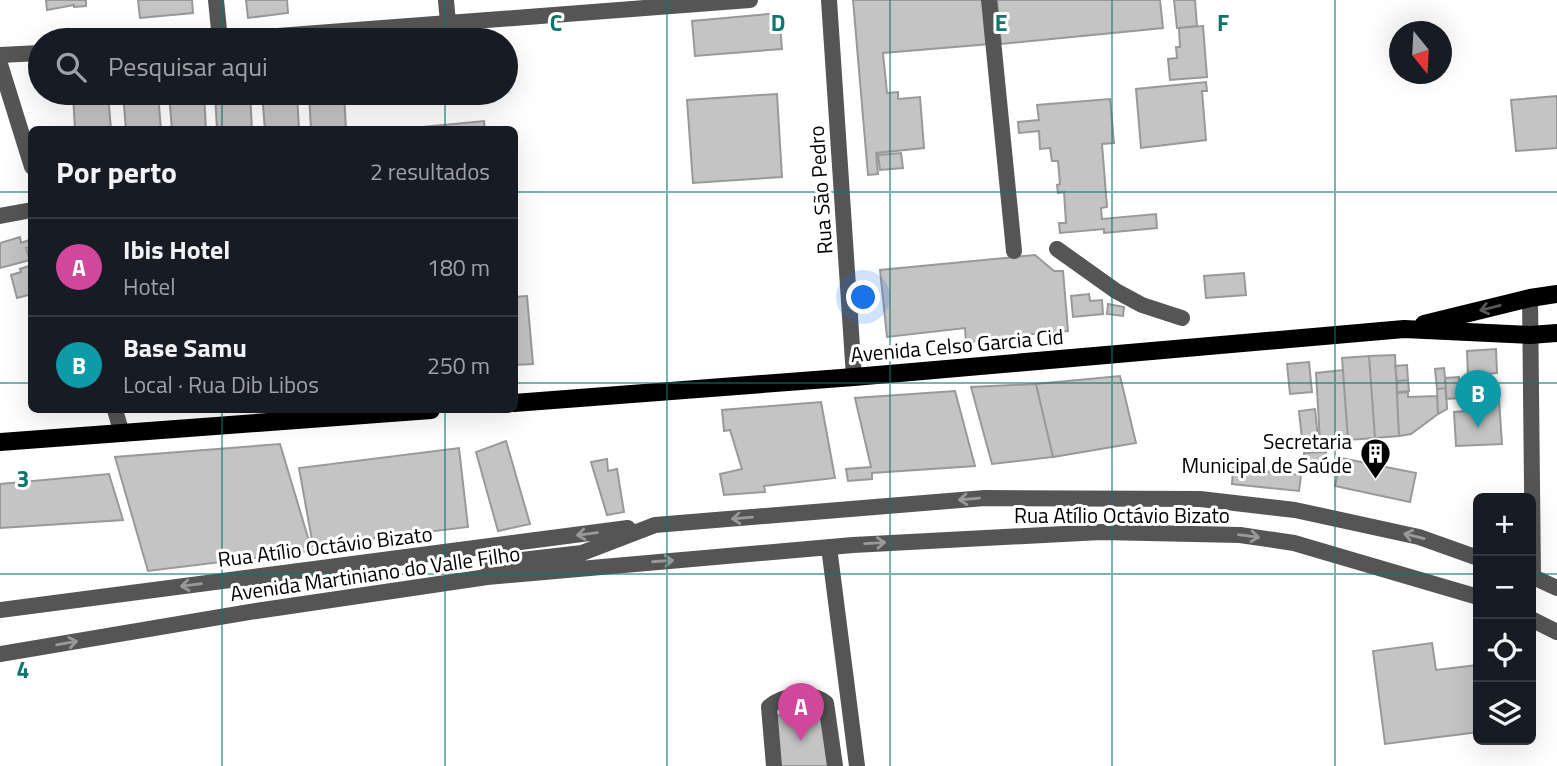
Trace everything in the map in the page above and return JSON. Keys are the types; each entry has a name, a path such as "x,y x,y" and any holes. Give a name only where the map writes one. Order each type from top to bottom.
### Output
{"main road":[{"name":"Avenida Celso Garcia Cid","path":"1404,329 1530,298 1557,294"},
{"name":"Avenida Celso Garcia Cid","path":"518,403 853,377 1404,329 1530,335 1557,333"},
{"path":"0,442 392,413"}],"street":[{"path":"216,0 220,28"},
{"path":"446,0 448,23"},
{"path":"382,28 750,0"},
{"name":"Rua São Pedro","path":"829,0 853,377"},
{"path":"989,0 1014,251"},
{"path":"0,55 28,54"},
{"path":"0,64 28,154"},
{"path":"0,216 28,211"},
{"path":"1057,249 1142,305 1182,318"},
{"path":"1530,298 1532,556"},
{"path":"116,413 122,434"},
{"path":"487,577 489,569 496,563 582,552 655,525 985,498 1200,499 1295,510 1419,537 1473,556"},
{"name":"Rua Atílio Octávio Bizato","path":"0,610 655,525"},
{"name":"Rua Atílio Octávio Bizato","path":"758,555 829,547 1101,532 1240,535 1294,543 1473,596"},
{"path":"829,547 857,766"},
{"name":"Avenida Martiniano do Valle Filho","path":"0,654 256,611 487,577 625,563 758,555"},
{"path":"1536,579 1557,588"},
{"path":"1536,622 1557,632"},
{"path":"774,766 769,707 781,700 810,695 825,703 835,766"}],"building":[{"path":"46,0 86,0 86,6 74,5 47,10"},
{"path":"138,0 192,0 193,13 140,18"},
{"path":"246,0 287,0 288,13 248,18"},
{"path":"853,0 986,0 990,44 883,53 887,93 898,92 898,99 920,97 924,148 876,153 878,174 868,175"},
{"path":"997,0 1160,0 1163,28 1001,44"},
{"path":"1174,0 1195,0 1197,26 1177,28"},
{"path":"779,13 782,49 695,56 692,21"},
{"path":"1203,26 1207,77 1170,80 1168,59 1177,58 1176,47 1180,47 1179,28"},
{"path":"1206,82 1207,91 1202,91 1206,140 1141,148 1136,89"},
{"path":"777,94 782,177 693,183 687,100"},
{"path":"1557,96 1557,148 1516,151 1511,100"},
{"path":"1110,99 1114,143 1102,144 1107,207 1101,208 1102,219 1156,214 1157,228 1104,233 1104,229 1060,233 1059,223 1066,223 1064,192 1058,193 1058,161 1052,161 1050,148 1040,149 1039,131 1019,133 1018,122 1039,120 1037,105"},
{"path":"74,105 109,105 111,126 75,126"},
{"path":"124,105 159,105 161,126 126,126"},
{"path":"170,105 205,105 206,126 172,126"},
{"path":"216,105 251,105 252,126 217,126"},
{"path":"263,105 298,105 299,126 265,126"},
{"path":"310,105 345,105 346,126 311,126"},
{"path":"484,121 485,126 433,126"},
{"path":"901,153 903,168 880,170 878,155"},
{"path":"20,237 21,243 28,240 28,261 0,268 0,243"},
{"path":"1035,255 1054,271 1063,271 1068,331 1010,336 1010,340 966,342 965,328 887,337 880,270"},
{"path":"28,266 28,295 17,298 11,275 21,272 20,269"},
{"path":"1244,273 1246,295 1206,298 1204,276"},
{"path":"1089,294 1090,301 1102,300 1103,314 1073,317 1071,296"},
{"path":"527,296 533,364 518,365 518,297"},
{"path":"1108,304 1124,307 1123,316 1107,314"},
{"path":"1496,349 1497,373 1468,375 1467,351"},
{"path":"1395,355 1399,436 1375,438 1369,356"},
{"path":"1369,356 1375,438 1348,440 1342,358"},
{"path":"1309,362 1312,392 1290,394 1287,364"},
{"path":"1407,365 1408,380 1397,381 1395,366"},
{"path":"1444,368 1446,388 1437,389 1435,369"},
{"path":"1343,370 1348,440 1320,442 1316,373"},
{"path":"1120,376 1136,443 1053,457 1036,384"},
{"path":"1459,377 1461,398 1446,399 1445,378"},
{"path":"1408,380 1409,391 1397,392 1397,381"},
{"path":"1036,384 1053,457 992,464 971,387"},
{"path":"1446,388 1447,409 1438,414 1437,389"},
{"path":"955,391 975,466 872,473 872,479 848,481 846,469 871,467 855,398"},
{"path":"1408,392 1408,397 1437,396 1438,414 1411,434 1399,436 1397,393"},
{"path":"1499,399 1502,444 1456,446 1454,412 1466,411 1466,402"},
{"path":"821,402 835,478 764,486 765,492 724,495 720,474 742,469 730,430 724,431 722,410"},
{"path":"1315,409 1318,438 1302,439 1299,411"},
{"path":"506,441 530,524 498,531 476,452"},
{"path":"280,444 312,551 148,571 115,457"},
{"path":"459,448 468,527 313,546 299,468"},
{"path":"1326,452 1326,463 1304,464 1304,453"},
{"name":"Secretaria Municipal de Saúde","path":"1341,458 1416,473 1410,502 1335,486"},
{"path":"607,459 608,471 617,469 624,512 607,515 591,462"},
{"path":"1233,468 1301,475 1299,491 1232,484"},
{"path":"109,474 123,520 0,528 0,484"},
{"path":"1432,643 1436,670 1473,666 1473,733 1385,744 1373,651"},
{"path":"821,710 829,766 780,766 773,716"}],"place":[{"name":"Base Samu","path":"1478,428"},
{"name":"Secretaria Municipal de Saúde","path":"1375,480"},
{"name":"Ibis Hotel","path":"801,741"}]}
